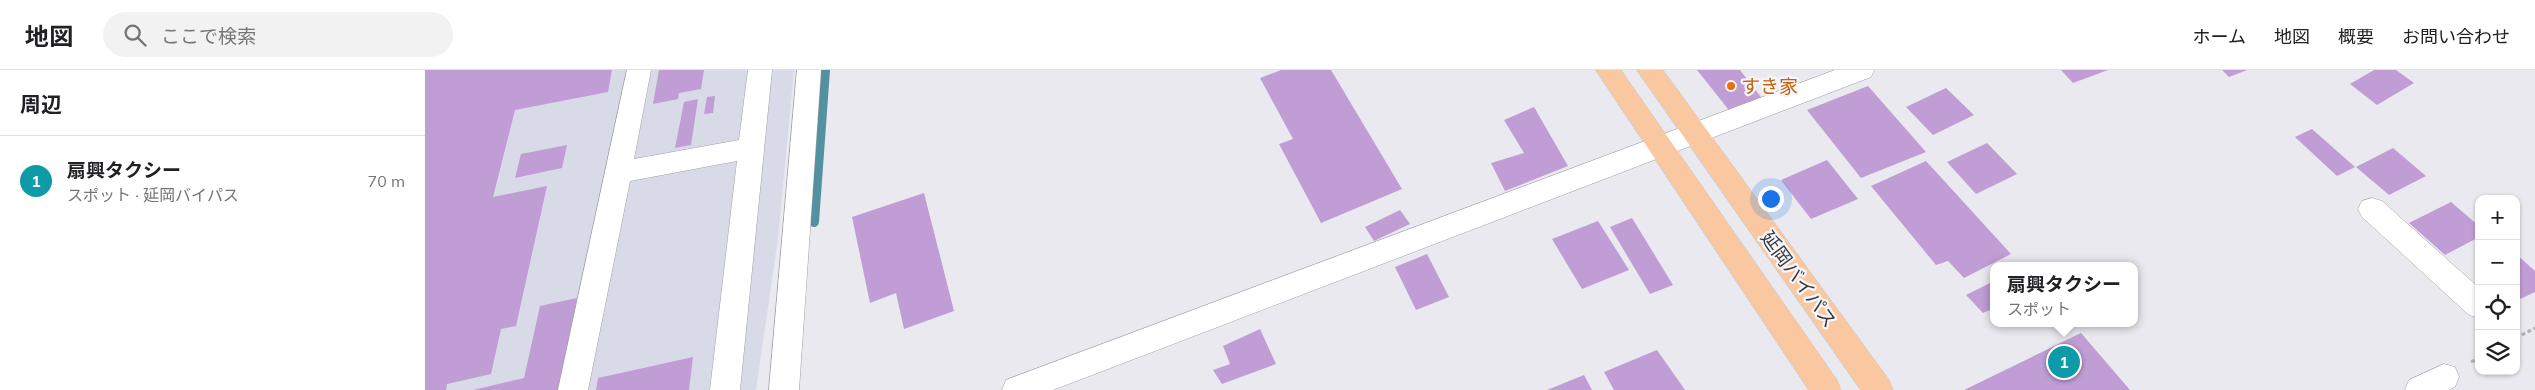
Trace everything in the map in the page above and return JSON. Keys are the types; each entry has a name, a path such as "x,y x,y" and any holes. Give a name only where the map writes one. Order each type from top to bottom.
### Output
{"highway":[{"name":"延岡バイパス","path":"1608,70 1826,390"},
{"name":"延岡バイパス","path":"1649,70 1878,390"}],"street":[{"path":"573,390 639,70"},
{"path":"725,390 760,70"},
{"path":"784,390 809,70"},
{"path":"1017,390 1862,70"},
{"path":"618,172 751,148"},
{"path":"2372,209 2475,302"}],"path":[{"path":"2520,336 2535,328"}],"shaded area":[{"path":"425,70 794,70 778,238 756,390 425,390"}],"building":[{"path":"425,70 612,70 608,92 515,110 493,197 547,186 516,326 501,329 491,374 447,384 446,390 425,390"},
{"path":"659,70 704,70 701,89 679,93 678,99 653,104"},
{"path":"1281,70 1331,70 1402,189 1321,223 1279,144 1293,139 1260,78"},
{"name":"すき家","path":"1697,70 1740,70 1764,101 1732,114"},
{"path":"2061,70 2108,70 2073,83"},
{"path":"2222,70 2247,70 2229,77"},
{"path":"2374,70 2396,70 2414,83 2377,105 2350,84"},
{"path":"1868,86 1926,152 1861,178 1807,110"},
{"path":"1946,88 1974,115 1933,135 1906,107"},
{"path":"715,96 713,113 704,114 707,97"},
{"path":"698,99 691,145 675,148 684,102"},
{"path":"1534,107 1568,166 1505,191 1491,163 1524,153 1504,120"},
{"path":"2312,129 2355,167 2337,176 2295,137"},
{"path":"1987,143 2017,174 1976,194 1947,162"},
{"path":"567,145 562,168 515,178 521,154"},
{"path":"2393,148 2426,176 2389,195 2356,167"},
{"path":"1827,160 1858,199 1811,219 1781,180"},
{"path":"1926,161 2011,254 1995,262 1990,262 1990,265 1964,278 1948,261 1936,265 1871,186"},
{"path":"924,193 954,311 904,329 896,293 870,303 852,217"},
{"path":"2451,202 2475,223 2475,239 2445,255 2409,223"},
{"path":"1400,210 1410,224 1374,241 1365,227"},
{"path":"1632,218 1673,285 1650,294 1610,227"},
{"path":"1598,221 1629,270 1582,289 1552,239"},
{"path":"1427,254 1449,297 1416,310 1395,267"},
{"path":"2520,258 2535,271 2535,292 2520,299"},
{"path":"1990,283 1990,310 1983,313 1966,295"},
{"path":"577,298 559,390 473,390 524,378 540,306"},
{"path":"1260,329 1276,364 1222,384 1213,370 1230,364 1223,346"},
{"path":"2081,333 2130,390 1964,390"},
{"path":"1657,350 1685,390 1614,390 1604,372"},
{"path":"693,357 689,390 596,390 598,378"},
{"path":"1584,375 1592,390 1547,390"}],"waterway":[{"path":"814,222 825,70"}],"place":[{"name":"すき家","path":"1731,86"},
{"name":"扇興タクシー","path":"2064,362"}]}
